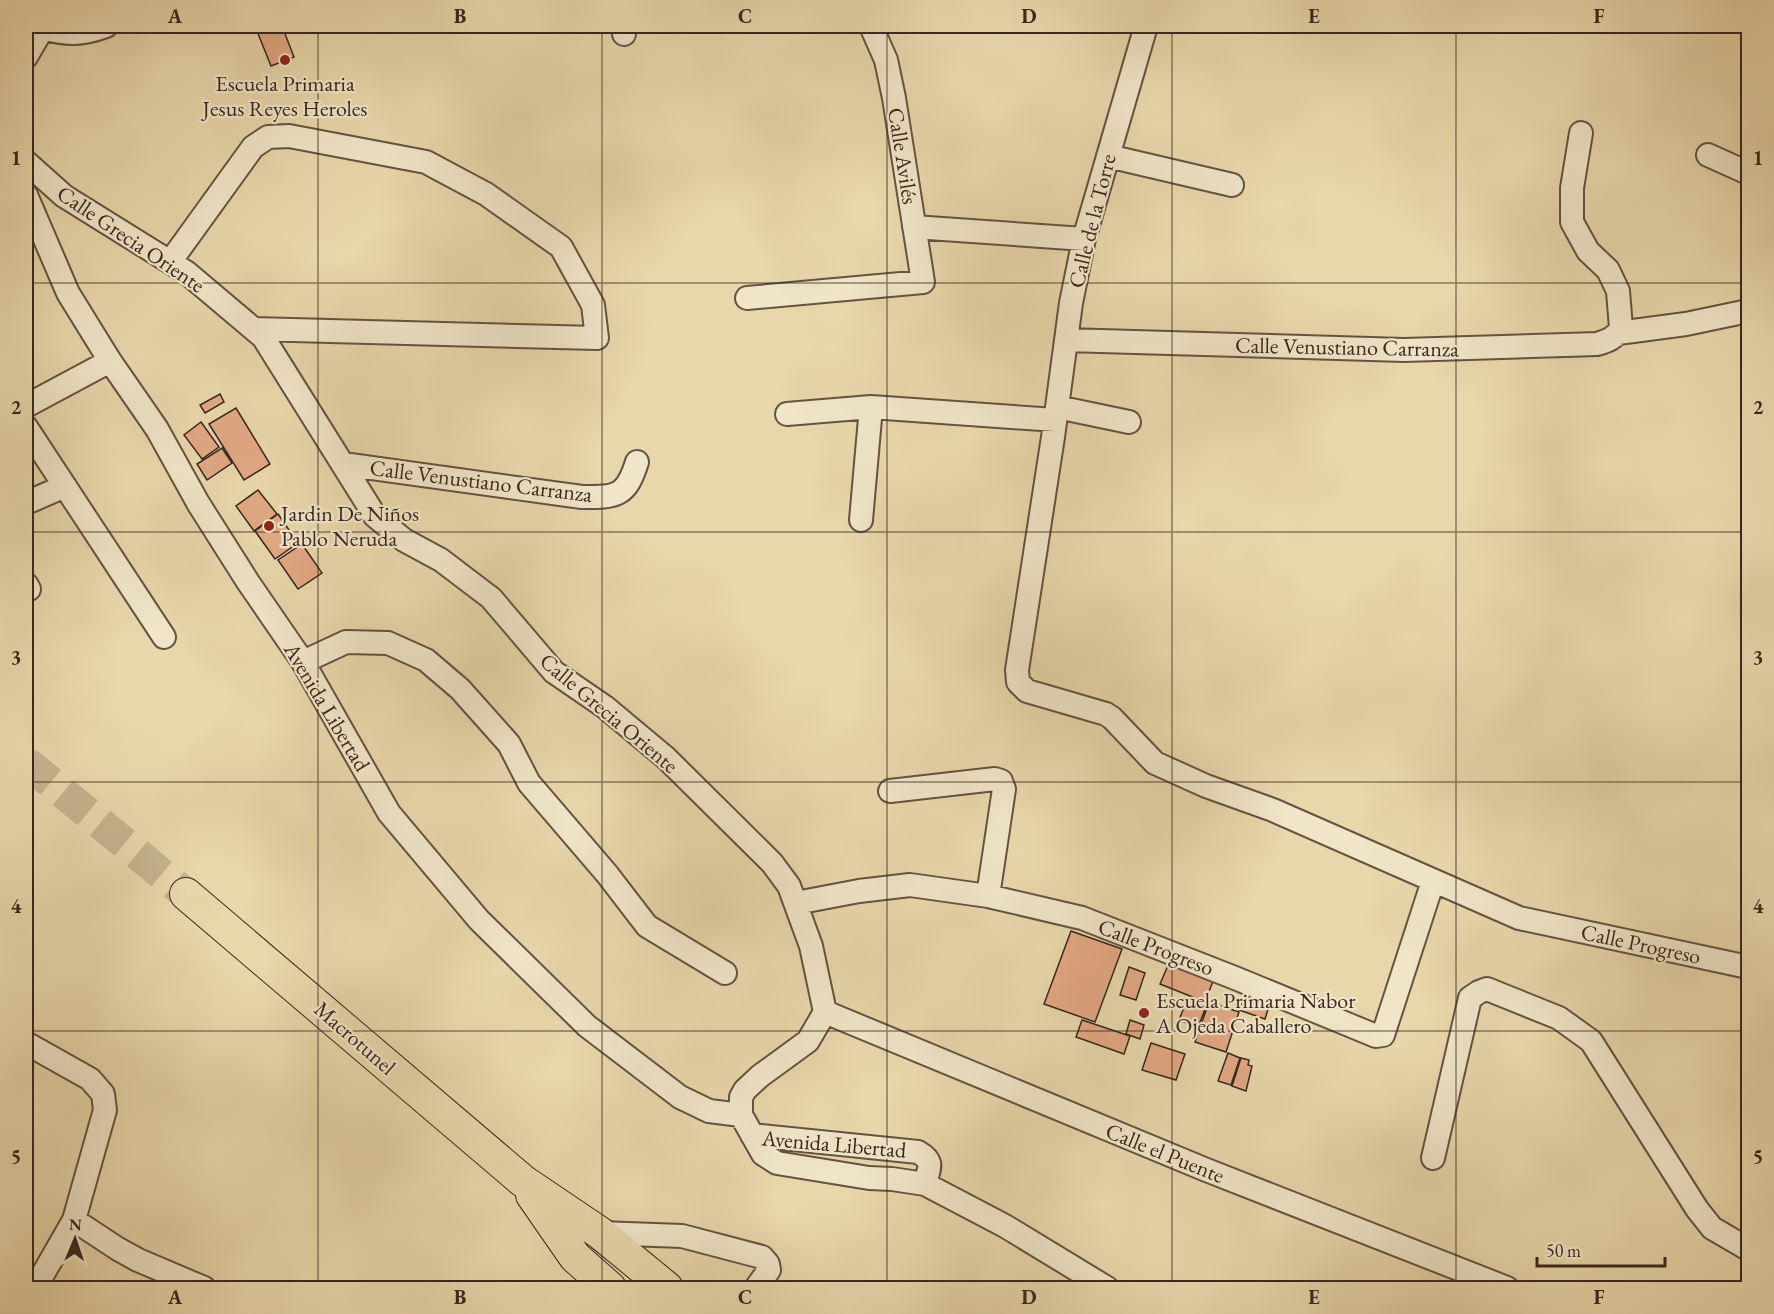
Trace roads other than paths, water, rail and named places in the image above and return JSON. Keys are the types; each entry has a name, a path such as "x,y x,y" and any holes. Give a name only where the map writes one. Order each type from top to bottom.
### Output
{"highway":[{"name":"Macrotunel","path":"186,894 523,1182 600,1233 667,1288"},
{"name":"Macrotunel","path":"523,1182 575,1257 610,1288"}],"street":[{"path":"26,57 43,27 64,34 91,31 106,26"},
{"name":"Calle Avilés","path":"872,26 886,60 894,98 914,227 1084,239"},
{"name":"Calle de la Torre","path":"1018,682 1017,670 1066,340 1084,239 1146,26"},
{"path":"1581,133 1572,188 1572,222 1588,251 1608,270 1618,291 1620,331"},
{"path":"170,262 253,147 268,137 289,136 426,162 486,194 561,247 593,305 597,338 254,329"},
{"path":"1708,154 1749,173"},
{"path":"1108,156 1232,185"},
{"name":"Calle Grecia Oriente","path":"26,162 64,196 186,272 263,337 375,516 404,540 441,560 491,598 554,672 605,707 666,758 772,863 789,886 796,903 811,946 825,1012"},
{"name":"Avenida Libertad","path":"26,195 68,293 110,361 157,429 198,503 303,662 389,813 479,920 586,1026 680,1097 709,1111 741,1115"},
{"path":"747,298 923,282 914,227"},
{"name":"Calle Venustiano Carranza","path":"1066,340 1404,351 1597,344 1610,340 1620,331 1686,324 1749,311"},
{"path":"26,406 110,361"},
{"path":"861,520 871,407"},
{"path":"787,414 871,407 1056,413 1129,422"},
{"path":"26,427 164,637"},
{"name":"Calle Venustiano Carranza","path":"343,464 582,497 602,497 621,492 630,482 637,462"},
{"path":"26,503 65,486"},
{"path":"303,662 346,642 388,643 426,660 460,689 508,744 529,783 607,874 647,926 725,973"},
{"name":"Calle Progreso","path":"1018,682 1027,691 1106,714 1155,764 1206,786 1273,810 1519,918 1749,967"},
{"path":"890,791 995,779 1001,781 1004,789 988,896"},
{"name":"Calle Progreso","path":"796,903 859,891 910,885 988,896 1082,918 1376,1036 1383,1035 1433,881"},
{"path":"1433,1158 1470,998 1487,989 1558,1018 1591,1041 1697,1209 1712,1228 1749,1249"},
{"path":"752,1135 741,1115 741,1097 745,1090 760,1076 808,1041 825,1012"},
{"name":"Calle el Puente","path":"825,1012 1204,1169 1507,1288"},
{"path":"26,1043 90,1079 103,1094 105,1110 74,1220 34,1288"},
{"name":"Avenida Libertad","path":"752,1135 918,1152 930,1162 925,1184"},
{"name":"Avenida Libertad","path":"752,1135 763,1154 777,1163 869,1178 925,1184 1005,1226 1107,1288"},
{"path":"74,1220 128,1254 204,1288"},
{"path":"600,1233 682,1236 762,1257 768,1264 769,1270 756,1288"}],"tunnel":[{"path":"26,762 186,894"}],"place":[{"name":"Escuela Primaria Jesus Reyes Heroles","path":"285,60"},
{"name":"Jardin De Niños Pablo Neruda","path":"269,526"},
{"name":"Escuela Primaria Nabor A Ojeda Caballero","path":"1144,1013"}]}
